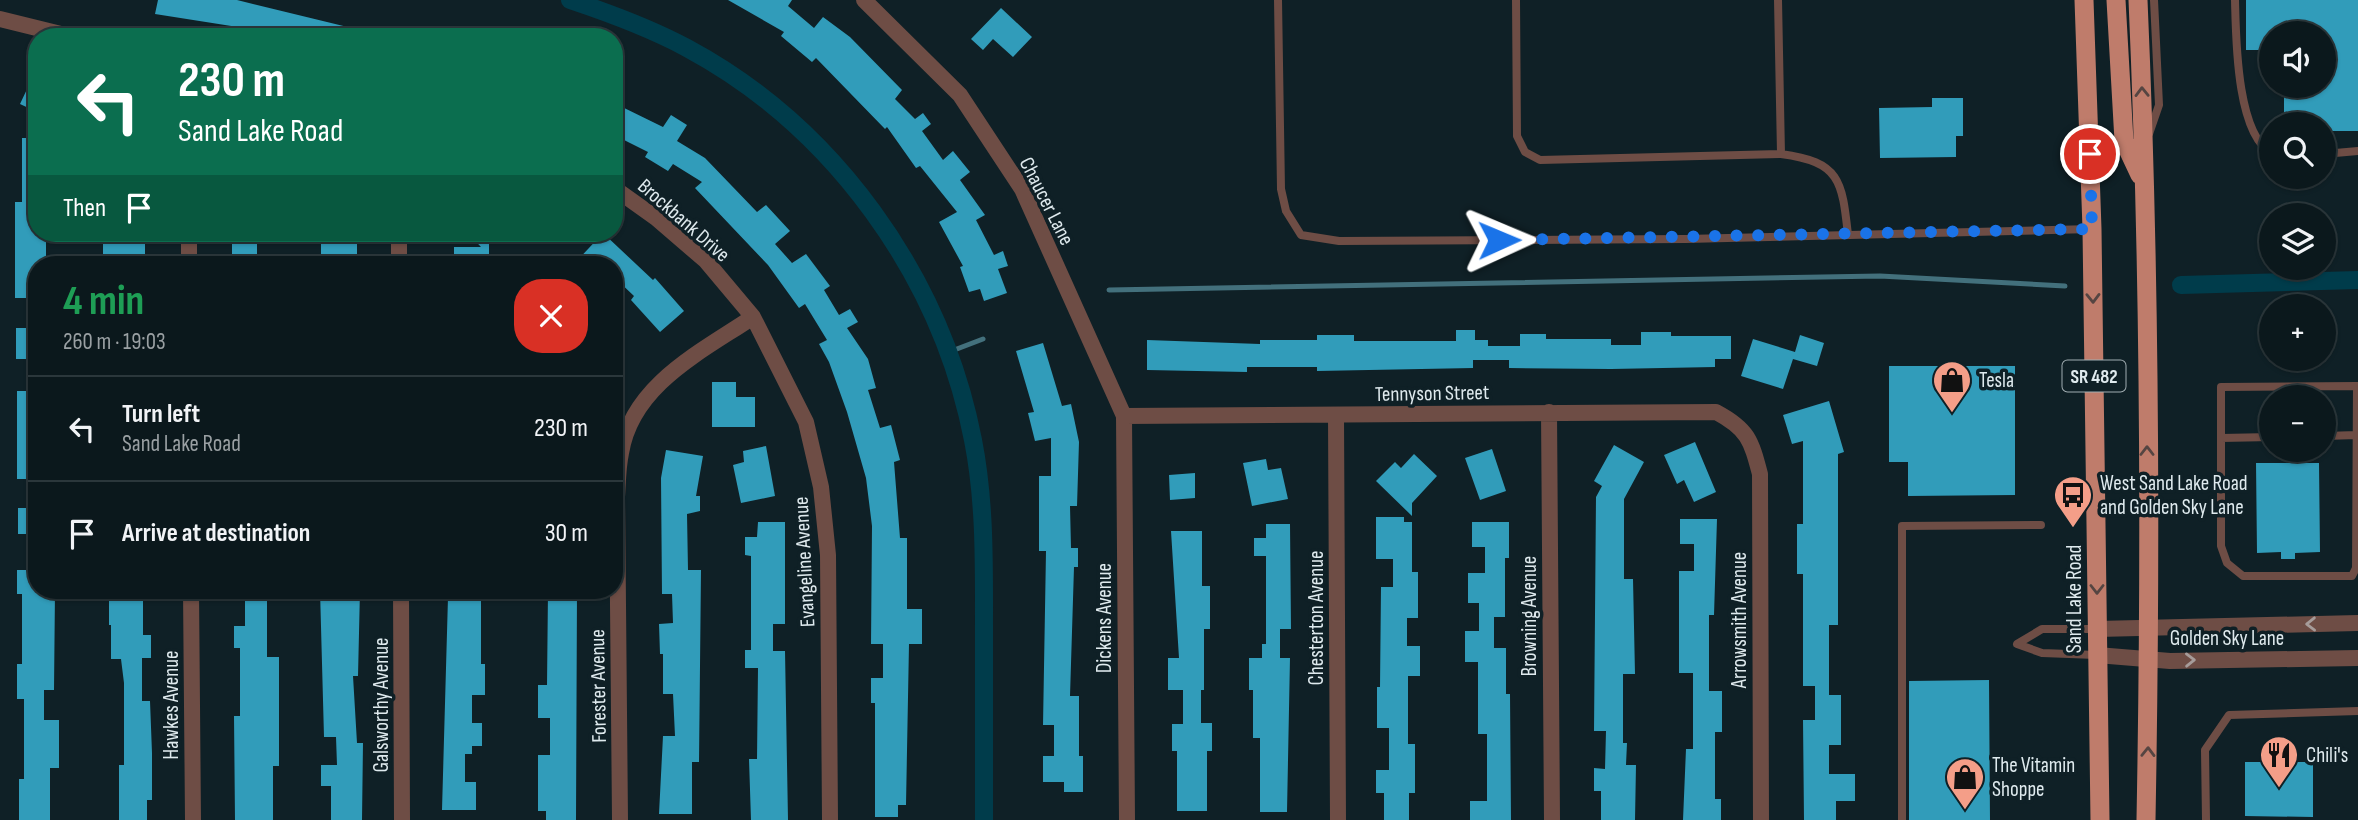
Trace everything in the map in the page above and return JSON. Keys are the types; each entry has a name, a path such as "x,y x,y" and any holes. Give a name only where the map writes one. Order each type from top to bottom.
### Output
{"main road":[{"name":"Sand Lake Road","path":"2084,0 2092,229 2100,820"},
{"path":"2116,0 2124,141 2144,186"},
{"name":"SR 482","path":"2138,0 2144,186 2148,627 2146,820"}],"street":[{"name":"Chaucer Lane","path":"871,2 960,95 1022,190 1124,416"},
{"path":"0,19 36,28"},
{"name":"Brockbank Drive","path":"623,195 706,261 753,317"},
{"name":"Forester Avenue","path":"623,445 628,428 641,403 666,375 753,317"},
{"name":"Evangeline Avenue","path":"753,317 806,422 821,487 828,555 830,820"},
{"name":"Browning Avenue","path":"1549,412 1552,820"},
{"name":"Tennyson Street","path":"1124,416 1716,412 1739,424"},
{"name":"Chesterton Avenue","path":"1336,415 1338,820"},
{"name":"Dickens Avenue","path":"1124,416 1127,820"},
{"name":"Arrowsmith Avenue","path":"1739,424 1752,443 1760,474 1761,820"},
{"name":"Hawkes Avenue","path":"191,599 193,820"},
{"name":"Galsworthy Avenue","path":"401,599 402,820"},
{"name":"Forester Avenue","path":"618,599 620,820"},
{"name":"Golden Sky Lane","path":"2097,629 2358,623"},
{"name":"Golden Sky Lane","path":"2097,655 2148,659 2358,658"}],"lane":[{"path":"1278,0 1281,189 1286,211 1301,235 1339,241 1848,235 2092,229"},
{"path":"1516,0 1517,136 1525,152 1540,160 1781,153 1810,158 1831,170 1844,200 1848,235"},
{"path":"1778,0 1781,153"},
{"path":"2143,150 2159,105 2154,0"},
{"path":"2235,0 2236,74 2259,142"},
{"path":"2336,153 2358,151"},
{"path":"2358,386 2357,435 2357,544 2353,576 2243,576 2227,563 2221,546 2221,387 2358,386"},
{"path":"2336,436 2357,435"},
{"path":"2221,438 2259,437"},
{"path":"1902,820 1902,526 2041,525"},
{"path":"2097,629 2042,629 2017,644 2042,653 2097,655"},
{"path":"2206,820 2204,750 2229,715 2358,712"}],"building":[{"path":"158,0 237,0 352,28 244,28 155,14"},
{"path":"728,0 792,0 788,6 814,28 823,17 850,37 902,90 895,99 915,119 923,113 931,124 922,131 943,160 953,151 970,172 960,180 985,215 976,220 994,255 1003,251 1008,266 998,269 1007,293 984,301 980,289 969,292 960,267 963,266 939,222 957,212 920,166 916,168 887,127 885,129 816,58 812,62 781,36 784,32"},
{"path":"2246,0 2358,0 2358,131 2336,131 2336,112 2284,112 2284,98 2336,98 2336,21 2259,21 2259,50 2246,50"},
{"path":"1001,8 1032,37 1013,57 993,39 983,50 971,39"},
{"path":"28,87 28,108 20,104"},
{"path":"1932,98 1963,98 1963,136 1956,136 1956,157 1880,158 1879,108 1932,107"},
{"path":"623,107 663,127 671,115 687,125 677,141 705,158 757,212 766,205 790,231 775,244 792,263 806,254 830,286 824,290 839,315 850,309 858,322 847,328 868,359 876,388 868,390 880,428 891,425 900,460 894,462 900,538 907,538 907,609 922,609 922,644 909,644 906,805 898,805 898,817 875,817 875,703 871,703 871,678 883,678 883,644 871,644 872,526 866,478 847,412 829,362 819,344 827,340 805,304 799,308 768,265 695,188 702,182 673,164 668,171 645,157 648,152 623,140"},
{"path":"22,138 28,138 28,242 46,242 46,256 28,256 28,298 15,298 15,202 22,202"},
{"path":"145,242 145,256 103,256 103,243"},
{"path":"232,242 257,242 257,256 232,256"},
{"path":"321,242 357,243 357,256 321,256"},
{"path":"476,242 489,242 489,256 454,256 454,247 481,247"},
{"path":"595,242 613,242 653,280 655,278 684,311 660,332 631,300 634,296 623,286 623,256 581,256"},
{"path":"16,328 28,328 28,359 16,359"},
{"path":"1456,330 1475,330 1475,340 1488,340 1488,346 1520,346 1520,334 1546,334 1546,339 1611,339 1611,345 1641,345 1641,332 1671,332 1671,336 1731,336 1731,359 1715,359 1715,367 1611,369 1509,368 1509,360 1473,360 1473,368 1317,371 1317,367 1247,367 1247,372 1147,370 1147,340 1260,344 1260,340 1317,340 1317,335 1354,335 1354,341 1456,341"},
{"path":"1800,335 1824,343 1817,366 1793,359 1783,389 1741,376 1753,339 1795,352"},
{"path":"1043,343 1062,406 1071,404 1079,442 1077,506 1070,506 1071,548 1078,548 1078,567 1074,567 1070,696 1079,696 1079,756 1083,756 1083,792 1064,792 1064,782 1043,782 1043,756 1054,756 1054,725 1043,725 1046,551 1039,551 1039,476 1051,476 1051,438 1035,441 1028,413 1034,412 1016,351"},
{"name":"Tesla","path":"1889,366 2015,366 2015,495 1908,496 1908,462 1889,462"},
{"path":"712,382 736,382 736,397 755,397 755,427 712,427"},
{"path":"17,391 28,391 28,479 17,479"},
{"path":"1829,401 1844,452 1838,454 1838,625 1829,625 1829,695 1841,695 1841,745 1829,745 1829,774 1855,774 1855,801 1836,801 1836,820 1804,820 1803,720 1815,720 1815,686 1803,686 1803,574 1797,574 1797,524 1803,524 1803,441 1792,444 1783,415"},
{"path":"1695,442 1716,492 1694,502 1684,480 1677,484 1664,455"},
{"path":"1614,445 1644,462 1624,499 1624,579 1633,579 1635,674 1623,674 1623,743 1627,743 1626,765 1636,765 1635,820 1601,820 1601,791 1594,791 1594,768 1605,769 1606,731 1594,731 1596,497 1602,486 1594,481"},
{"path":"766,446 775,496 741,503 733,465 744,462 743,451"},
{"path":"1492,449 1506,491 1480,500 1465,458"},
{"path":"666,450 703,456 696,496 700,496 700,511 687,514 688,570 701,570 699,762 692,762 692,814 659,814 663,736 675,736 673,694 663,694 663,654 660,654 659,624 673,623 672,594 662,594 661,478"},
{"path":"1414,454 1437,476 1412,503 1412,516 1376,481 1395,462 1401,468"},
{"path":"1266,459 1268,470 1281,468 1288,499 1252,506 1243,463"},
{"path":"2256,463 2319,463 2320,552 2295,553 2295,559 2281,559 2281,552 2257,553"},
{"path":"1195,473 1195,498 1170,500 1169,475"},
{"path":"18,508 28,508 28,534 18,534"},
{"path":"1376,517 1404,517 1404,522 1412,522 1412,572 1418,572 1418,618 1407,618 1407,646 1420,646 1420,676 1408,676 1408,744 1415,744 1415,793 1409,793 1409,820 1384,820 1384,793 1376,793 1376,770 1389,770 1389,728 1377,728 1377,687 1380,687 1381,587 1393,587 1393,559 1376,559"},
{"path":"1680,519 1717,519 1714,615 1709,615 1709,691 1722,691 1722,732 1715,732 1715,799 1721,799 1721,820 1683,820 1686,749 1693,749 1693,673 1679,673 1679,571 1694,571 1694,544 1680,544"},
{"path":"758,522 785,522 785,624 773,624 773,651 785,651 788,820 751,820 749,759 757,759 758,668 745,668 745,650 751,650 751,556 745,555 745,537 757,537"},
{"path":"1472,522 1509,522 1509,558 1505,558 1505,617 1494,617 1494,648 1506,648 1506,694 1510,694 1511,820 1470,820 1470,801 1487,801 1487,734 1478,734 1478,662 1465,662 1465,631 1479,631 1479,603 1468,603 1468,573 1485,573 1485,547 1472,547"},
{"path":"1266,524 1290,524 1291,629 1280,629 1280,658 1290,658 1287,812 1260,812 1260,738 1253,738 1253,690 1249,690 1249,658 1262,658 1262,644 1266,644 1266,556 1254,556 1254,538 1266,538"},
{"path":"1171,531 1202,531 1202,586 1210,586 1210,629 1204,629 1204,690 1201,690 1201,723 1212,723 1212,751 1207,751 1207,811 1177,811 1177,751 1172,751 1172,724 1183,724 1183,690 1168,690 1168,658 1179,658"},
{"path":"17,570 28,570 28,599 55,599 54,690 44,690 44,720 59,720 59,768 50,768 50,820 19,820 19,779 24,779 24,699 17,699 17,664 22,664 22,594 17,594"},
{"path":"109,599 143,599 143,635 151,635 151,658 142,658 142,701 150,701 152,753 152,800 147,800 147,820 119,820 119,765 124,765 124,683 121,659 111,659"},
{"path":"245,599 267,599 267,657 279,657 279,766 273,766 273,820 235,820 234,716 240,716 240,648 234,648 234,626 245,626"},
{"path":"320,599 360,599 358,676 353,676 357,743 363,743 362,820 331,820 331,786 321,786 321,765 337,765 336,737 324,737"},
{"path":"448,599 481,599 481,664 485,664 485,695 472,695 472,723 482,723 482,746 472,746 472,754 465,754 465,782 476,782 476,810 442,810"},
{"path":"548,599 577,599 576,820 546,820 546,811 538,811 538,755 550,755 550,718 538,718 538,685 547,685"},
{"path":"1989,680 1990,820 1909,820 1909,681"},
{"name":"Chili's","path":"2245,762 2313,762 2313,817 2245,816"}],"waterway":[{"path":"570,0 659,34 740,81 789,120 834,164 873,212 907,265 935,321 958,379 977,463 984,555 984,820"},
{"path":"1109,290 1880,276 2065,286"},
{"path":"2181,285 2358,280"},
{"path":"949,352 983,339"}],"place":[{"name":"Tesla","path":"1952,414"},
{"name":"West Sand Lake Road and Golden Sky Lane","path":"2073,529"},
{"name":"Chili's","path":"2279,789"},
{"name":"The Vitamin Shoppe","path":"1965,811"}],"route":[{"path":"1499,240 1686,239 2092,229 2090,154"}]}
